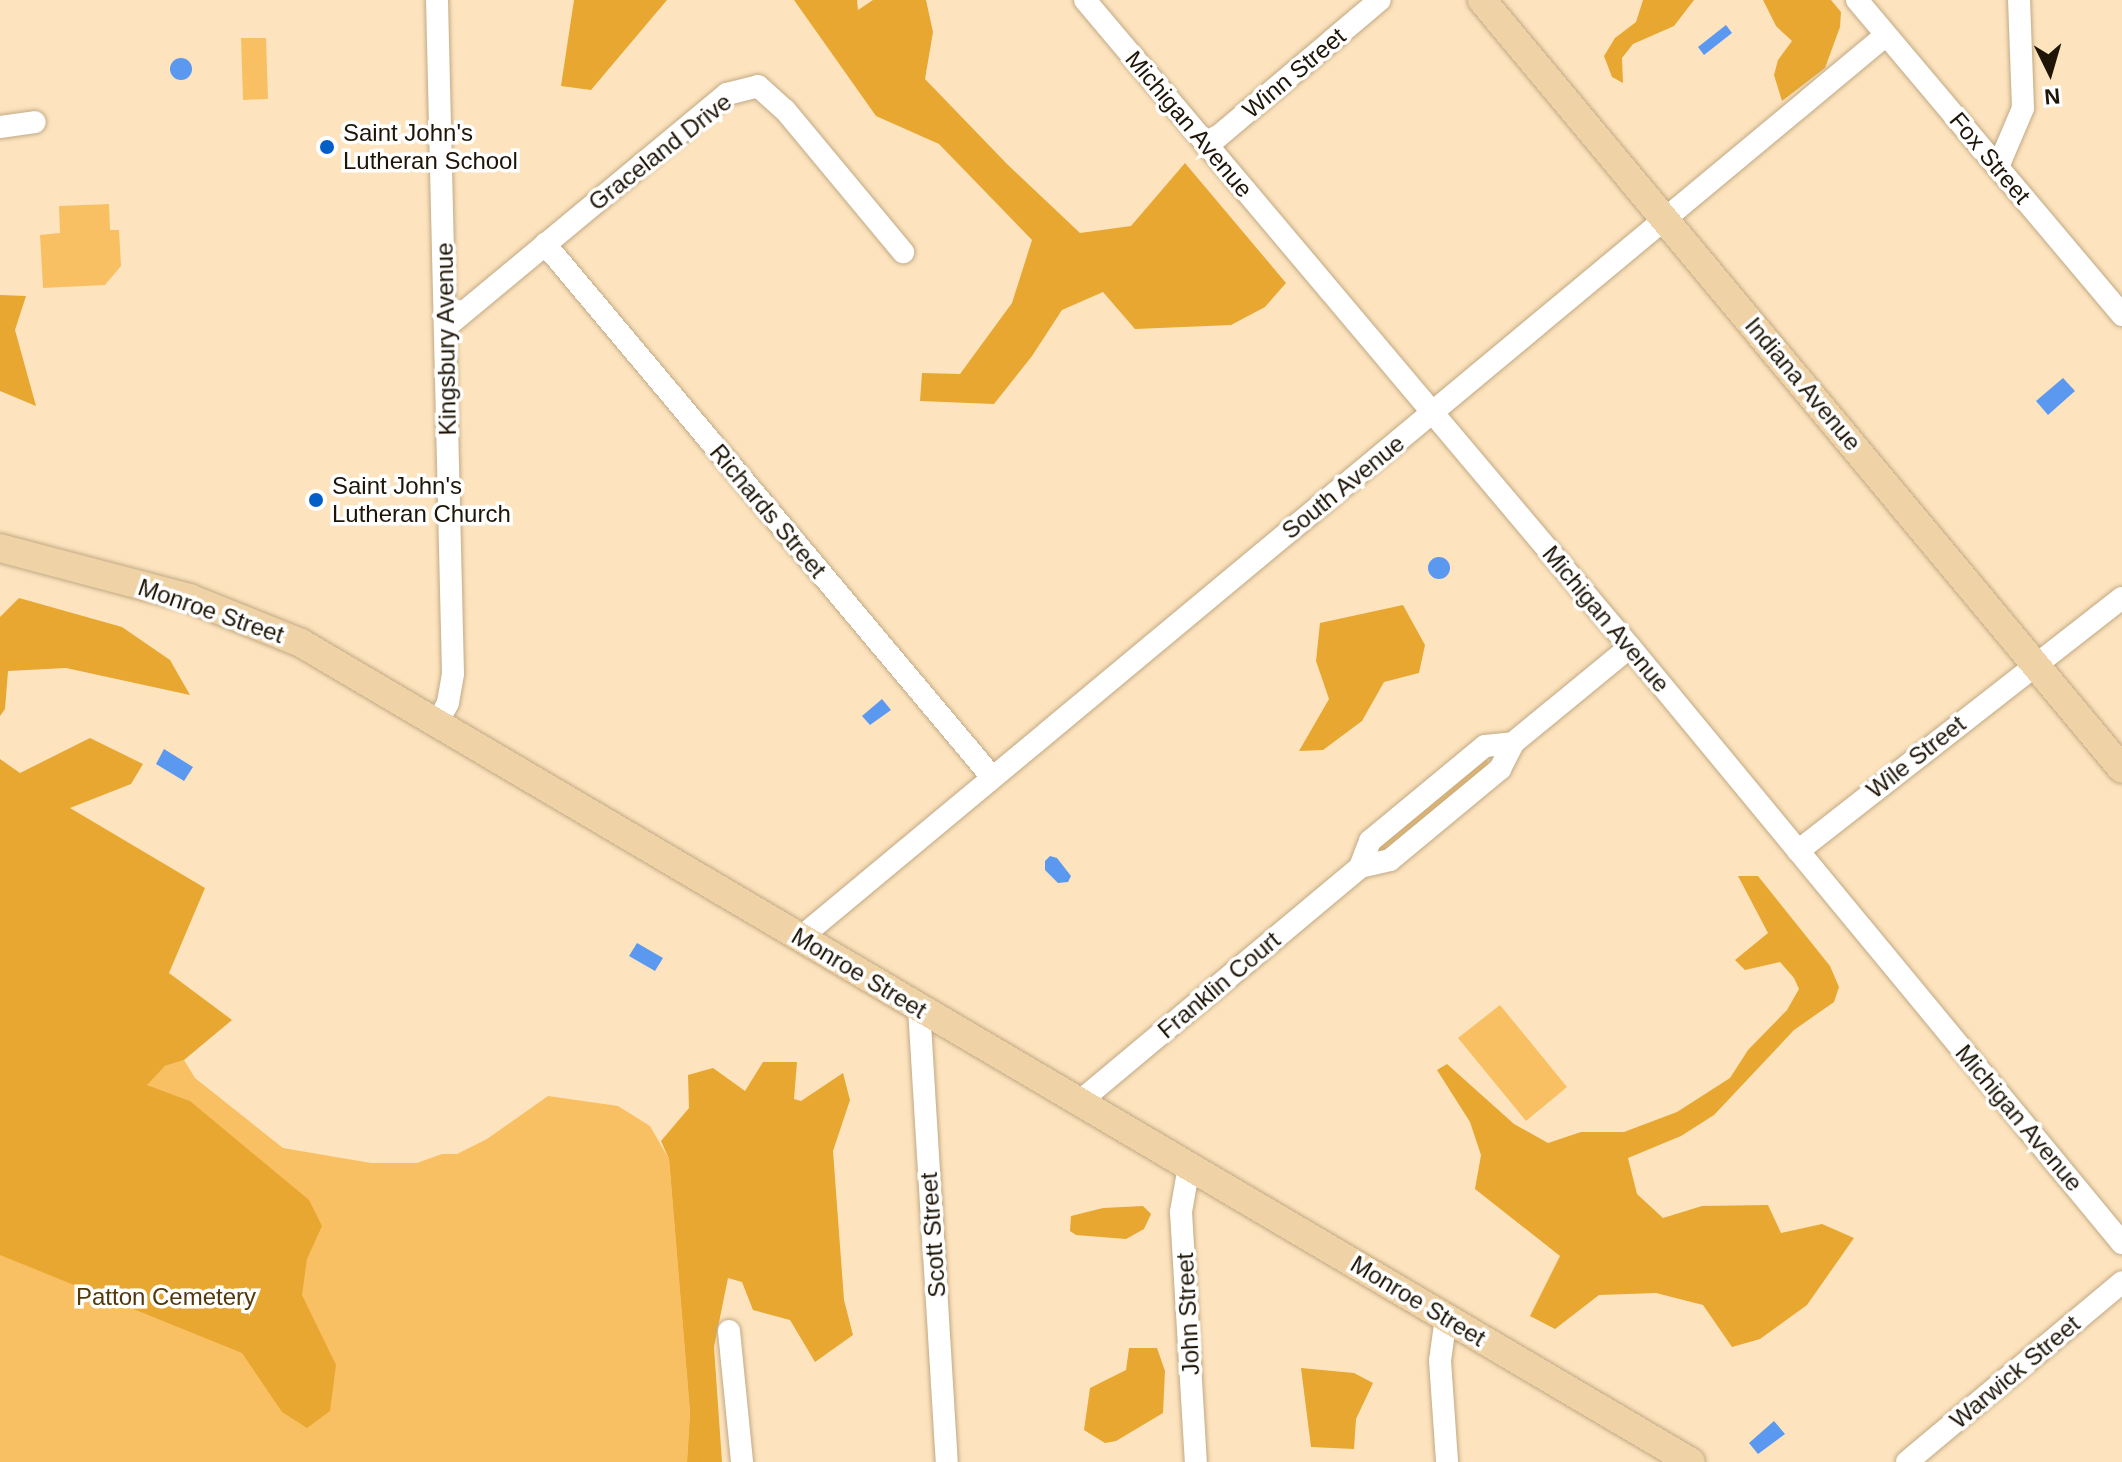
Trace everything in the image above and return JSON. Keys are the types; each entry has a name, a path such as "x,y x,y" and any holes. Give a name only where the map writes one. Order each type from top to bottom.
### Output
{"main road":[{"name":"Indiana Avenue","path":"1482,0 2122,769"},
{"name":"Monroe Street","path":"0,548 236,614 301,643 1691,1462"}],"street":[{"name":"Kingsbury Avenue","path":"437,0 453,674 448,703 437,723"},
{"name":"Michigan Avenue","path":"1085,0 1630,647 2122,1243"},
{"name":"Winn Street","path":"1207,146 1380,0"},
{"name":"Fox Street","path":"1857,0 2122,315"},
{"path":"1998,167 2023,108 2019,0"},
{"name":"South Avenue","path":"800,938 1886,35"},
{"name":"Graceland Drive","path":"545,244 727,94 758,86 785,110 903,252"},
{"path":"0,127 35,122"},
{"path":"446,327 545,244"},
{"name":"Richards Street","path":"545,244 992,777"},
{"name":"Wile Street","path":"1798,851 2122,598"},
{"name":"Franklin Court","path":"1078,1103 1360,867 1370,841 1485,746 1513,743 1630,647"},
{"name":"Scott Street","path":"919,1008 947,1462"},
{"name":"John Street","path":"1189,1166 1181,1212 1196,1462"},
{"name":"Warwick Street","path":"1907,1462 2122,1282"},
{"path":"1446,1317 1440,1361 1447,1462"},
{"path":"729,1331 742,1462"}],"green space":[{"path":"574,0 667,0 591,90 561,86"},
{"path":"794,0 857,0 858,10 873,0 926,0 933,32 925,79 1007,164 1080,233 1131,226 1185,163 1286,283 1265,307 1231,325 1135,329 1103,292 1062,310 1032,356 994,404 920,401 922,373 960,374 1012,303 1032,240 939,144 876,116"},
{"path":"1643,0 1694,0 1674,26 1633,44 1622,58 1623,83 1612,77 1604,56 1615,38 1636,22"},
{"path":"1763,0 1831,0 1841,12 1840,27 1825,68 1782,101 1774,75 1778,60 1792,41 1776,26"},
{"path":"241,38 266,38 268,99 243,100"},
{"path":"109,204 110,230 119,230 121,266 105,285 43,288 40,235 60,233 59,206"},
{"path":"0,295 26,296 15,330 36,406 0,391"},
{"path":"19,598 122,627 170,660 190,695 66,668 8,671 5,709 0,716 0,617"},
{"path":"1403,605 1425,645 1419,673 1384,682 1362,721 1323,750 1299,751 1329,699 1316,661 1320,623"},
{"name":"Patton Cemetery","path":"90,738 143,764 131,784 70,808 205,888 169,973 232,1020 184,1060 165,1066 147,1085 190,1101 309,1200 322,1226 307,1259 302,1295 336,1365 330,1411 307,1428 282,1412 242,1353 0,1255 0,759 20,773"},
{"path":"1486,758 1489,765 1486,769 1383,851 1377,852 1376,845"},
{"path":"1738,876 1758,876 1830,966 1839,987 1834,1002 1794,1030 1714,1115 1681,1136 1628,1158 1637,1194 1663,1218 1702,1206 1768,1205 1781,1233 1822,1224 1854,1238 1807,1305 1760,1339 1732,1347 1703,1305 1656,1293 1599,1295 1555,1329 1530,1316 1560,1256 1475,1189 1481,1155 1470,1122 1437,1070 1447,1064 1514,1124 1548,1143 1581,1132 1624,1132 1677,1112 1730,1078 1748,1050 1787,1010 1799,989 1780,962 1745,970 1735,960 1768,933"},
{"path":"1500,1005 1567,1087 1526,1121 1458,1038"},
{"name":"Patton Cemetery","path":"184,1060 195,1078 283,1148 371,1163 417,1163 442,1154 457,1154 487,1139 548,1096 618,1106 650,1126 669,1159 690,1412 687,1462 0,1462 0,1118 187,1100 146,1085 165,1066"},
{"path":"763,1062 797,1062 794,1099 801,1101 843,1073 850,1100 833,1151 844,1300 853,1335 815,1362 790,1320 753,1310 742,1282 728,1278 714,1347 722,1462 687,1462 690,1412 669,1159 661,1141 689,1108 688,1075 713,1068 745,1091"},
{"path":"1143,1206 1151,1214 1144,1229 1126,1239 1076,1235 1070,1231 1071,1216 1103,1208"},
{"path":"1129,1348 1157,1348 1165,1371 1163,1413 1116,1441 1105,1443 1084,1430 1090,1388 1126,1370"},
{"path":"1301,1368 1354,1373 1373,1383 1356,1419 1354,1449 1311,1447"}],"water":[{"path":"1726,25 1732,33 1704,55 1698,47"},
{"path":"181,58 189,61 192,69 189,77 181,80 173,77 170,69 173,61"},
{"path":"2063,378 2075,391 2048,415 2036,401"},
{"path":"1439,557 1447,560 1450,568 1447,576 1439,579 1431,576 1428,568 1431,560"},
{"path":"882,699 891,710 870,725 862,716"},
{"path":"164,749 193,767 184,781 156,764"},
{"path":"1050,856 1057,858 1071,876 1068,882 1058,883 1045,870 1045,861"},
{"path":"637,943 663,958 655,971 629,956"},
{"path":"1774,1421 1785,1434 1758,1454 1749,1443"}],"place":[{"name":"Saint John's Lutheran School","path":"327,147"},
{"name":"Saint John's Lutheran Church","path":"316,500"}]}
